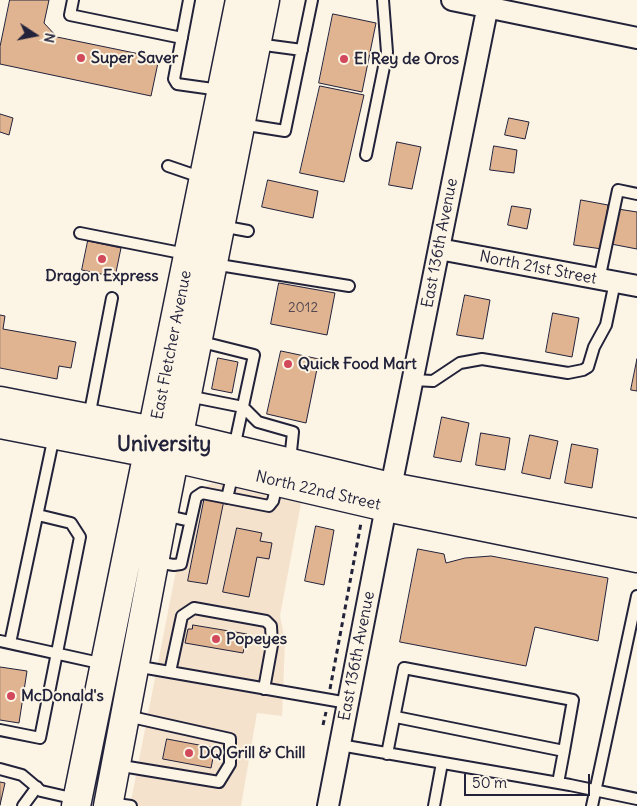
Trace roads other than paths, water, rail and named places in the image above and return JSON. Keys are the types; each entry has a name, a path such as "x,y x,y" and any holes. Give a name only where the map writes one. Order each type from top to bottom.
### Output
{"main road":[{"name":"East Fletcher Avenue","path":"116,805 115,765 163,515 164,445 187,396 197,341 206,178 240,0"},
{"name":"East Fletcher Avenue","path":"76,803 104,664 164,445 201,260 220,226 265,0"},
{"name":"North 22nd Street","path":"0,401 88,419 164,445 389,497 637,558"},
{"name":"North 22nd Street","path":"0,424 54,435 164,445"},
{"name":"North 22nd Street","path":"389,497 637,532"}],"street":[{"path":"452,0 488,4 637,38"},
{"name":"East 136th Avenue","path":"328,806 488,4"},
{"name":"North 21st Street","path":"439,249 637,286"}],"lane":[{"path":"73,0 70,16 182,38"},
{"path":"189,0 174,79 177,84 223,90"},
{"path":"240,124 286,132 312,0"},
{"path":"366,156 386,52 383,0"},
{"path":"256,44 302,50"},
{"path":"168,166 206,178"},
{"path":"412,380 433,381 460,363 482,359 568,373 583,370 588,366 594,347 606,325 607,281 618,190 637,194"},
{"path":"220,226 248,231"},
{"path":"80,233 201,260 349,286"},
{"path":"88,419 112,298"},
{"path":"197,341 254,355 227,498"},
{"path":"154,562 174,565 181,564 196,497 202,493 269,506 273,501 284,472 293,432 258,422 243,408 187,396"},
{"path":"54,435 38,515 5,642 104,664"},
{"path":"0,730 40,738 80,536 71,523 38,515"},
{"path":"163,515 190,521"},
{"path":"592,806 637,596"},
{"path":"170,672 182,616 194,608 266,621 271,626 272,645 264,688"},
{"path":"134,666 348,703"},
{"path":"387,754 396,717 404,668 573,700 558,783"},
{"path":"115,765 219,782 230,764 230,739 124,715"},
{"path":"396,717 564,750"},
{"path":"0,724 10,726 16,733"},
{"path":"340,745 558,783 637,799"},
{"path":"434,806 442,763"},
{"path":"0,769 22,775 42,791 76,803"},
{"path":"23,806 37,787"}],"place":[{"name":"Super Saver","path":"81,58"},
{"name":"El Rey de Oros","path":"344,59"},
{"name":"Dragon Express","path":"102,259"},
{"name":"Quick Food Mart","path":"288,364"},
{"name":"Popeyes","path":"216,639"},
{"name":"McDonald's","path":"11,696"},
{"name":"DQ Grill & Chill","path":"189,753"}],"district":[{"name":"University","path":"164,445"}]}
